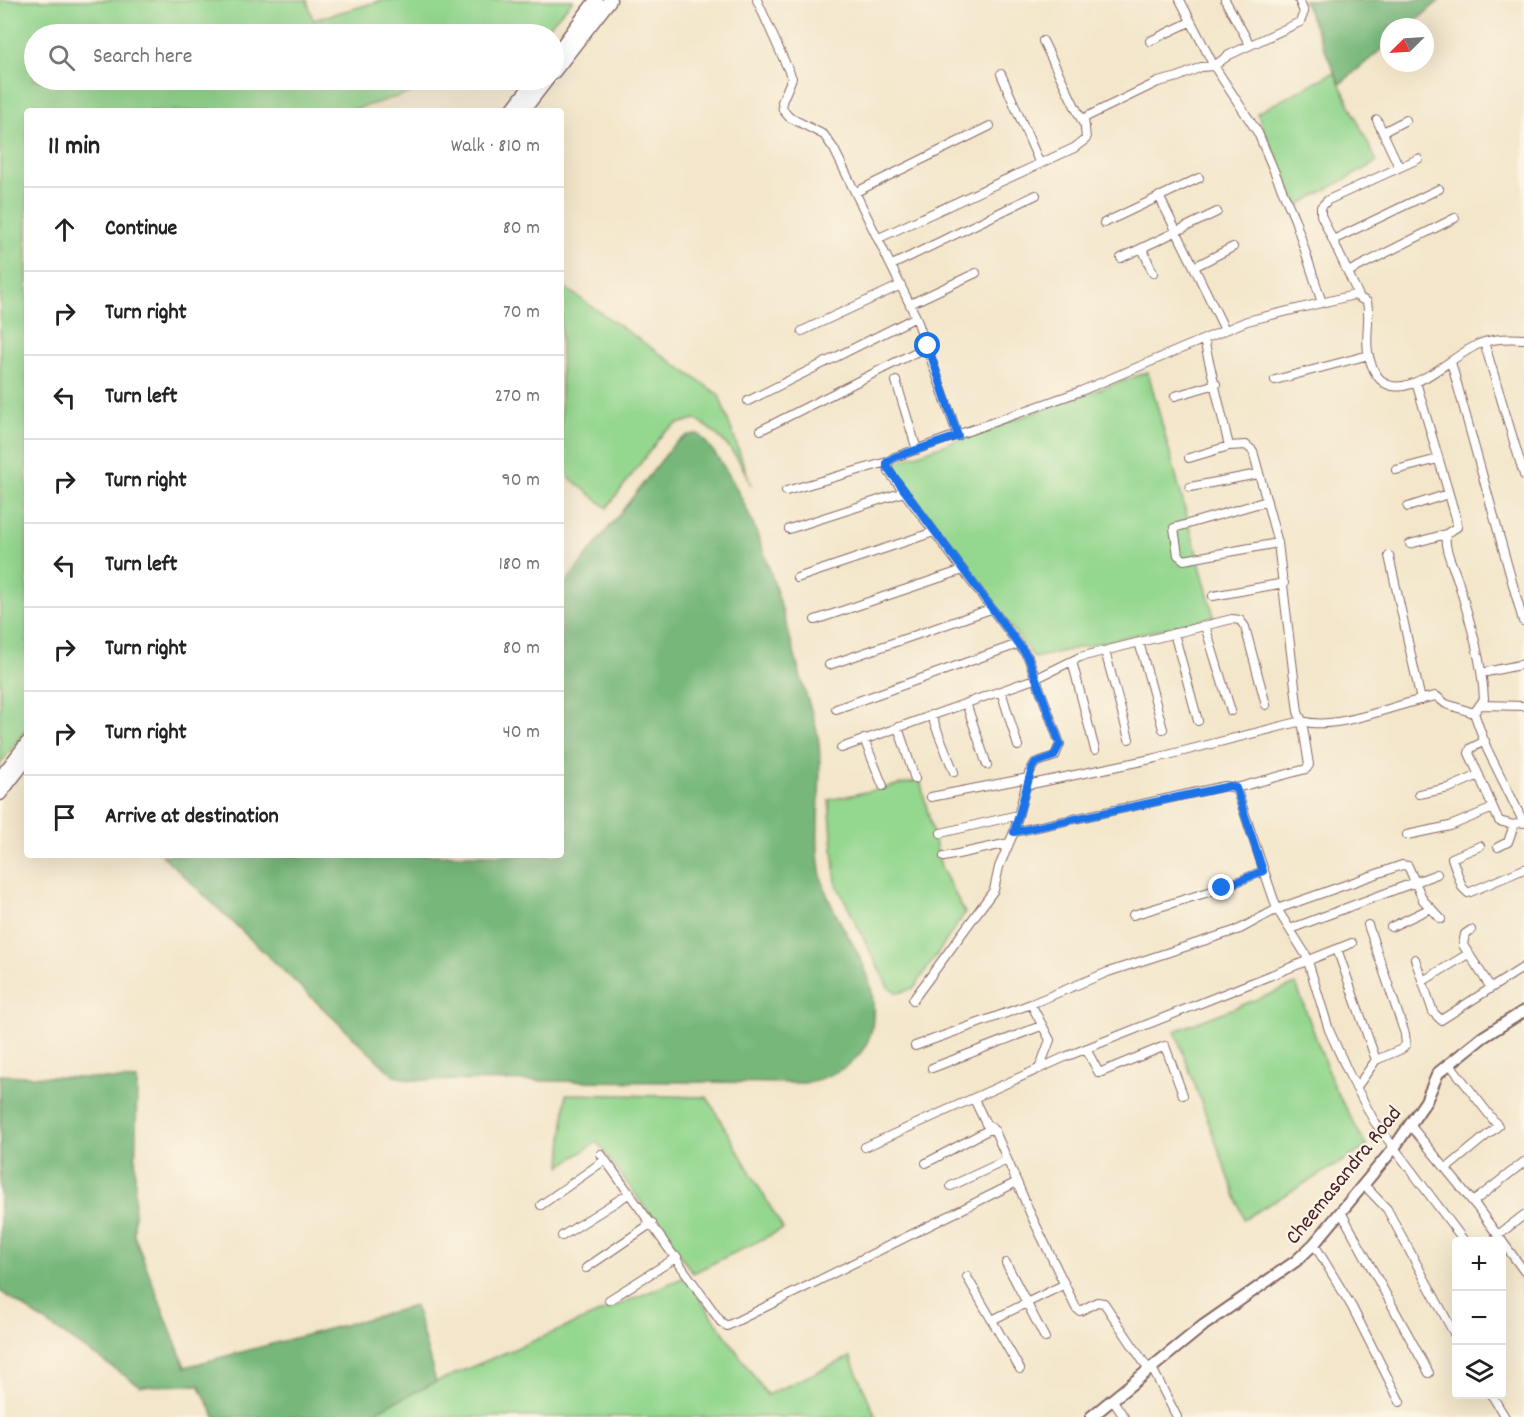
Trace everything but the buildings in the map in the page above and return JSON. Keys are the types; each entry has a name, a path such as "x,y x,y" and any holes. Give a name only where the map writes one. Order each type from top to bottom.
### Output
{"main road":[{"path":"564,43 596,0"},
{"path":"564,59 610,0"},
{"path":"513,108 527,90"},
{"path":"525,108 539,90"},
{"path":"0,778 24,747"},
{"path":"0,794 24,763"}],"street":[{"path":"757,0 792,78 782,102 783,110 789,117 824,135 856,192 916,317 958,436"},
{"path":"1180,0 1214,66 1264,147 1295,220 1322,303"},
{"path":"1225,0 1250,45"},
{"path":"879,238 1083,142 1086,136 1084,118 1096,111 1158,82 1178,77 1201,67 1214,66 1229,55 1300,22 1304,12 1299,0"},
{"path":"1150,41 1190,22"},
{"path":"1042,41 1085,127"},
{"path":"1001,74 1040,164"},
{"path":"1377,120 1400,167"},
{"path":"1383,132 1406,120"},
{"path":"856,192 990,126"},
{"path":"1418,159 1328,200 1322,207 1321,215 1359,296 1368,304 1369,355 1377,375 1385,384 1401,386 1416,382 1484,342 1496,339 1524,339"},
{"path":"1104,223 1199,178"},
{"path":"1333,240 1439,189"},
{"path":"892,266 1036,195"},
{"path":"1159,196 1225,330"},
{"path":"1121,258 1217,212"},
{"path":"1348,272 1455,218"},
{"path":"1194,267 1233,247"},
{"path":"1142,248 1153,273"},
{"path":"910,304 976,273"},
{"path":"802,331 901,285"},
{"path":"786,491 887,462 1089,388 1247,321 1359,296"},
{"path":"748,401 916,317"},
{"path":"1204,340 1229,446"},
{"path":"1484,342 1524,475"},
{"path":"761,430 928,346"},
{"path":"1275,380 1369,355"},
{"path":"1451,362 1523,621"},
{"path":"896,381 917,450"},
{"path":"1410,544 1446,534 1457,527 1416,382"},
{"path":"1175,396 1216,384"},
{"path":"1014,832 1225,786 1236,788 1306,769 1309,765 1302,721 1298,712 1278,543 1250,447 1229,446 1189,458"},
{"path":"1396,470 1438,459"},
{"path":"887,462 889,472 1028,657 1060,744 1054,756 1035,763 1014,832 988,902 913,1000"},
{"path":"1190,487 1258,474"},
{"path":"789,529 904,492"},
{"path":"1408,507 1448,494"},
{"path":"1267,501 1174,528 1178,555 1184,560 1278,543"},
{"path":"797,578 934,532"},
{"path":"1446,534 1444,542 1458,581 1482,673 1484,699 1474,713"},
{"path":"1389,556 1421,700"},
{"path":"815,620 963,570"},
{"path":"1213,596 1284,583"},
{"path":"829,665 991,609"},
{"path":"841,748 1037,678 1072,661 1232,619 1240,620 1245,627 1266,705"},
{"path":"1205,626 1231,711"},
{"path":"1174,633 1198,722"},
{"path":"1139,642 1163,729"},
{"path":"836,709 1018,644"},
{"path":"1105,651 1129,739"},
{"path":"1072,661 1095,750"},
{"path":"1482,673 1524,664"},
{"path":"1001,691 1018,746"},
{"path":"931,797 1156,758 1302,721 1311,723 1361,716 1436,696 1446,704 1474,713"},
{"path":"966,703 987,765"},
{"path":"1480,705 1524,706"},
{"path":"1474,713 1520,823"},
{"path":"931,715 954,772"},
{"path":"898,727 915,779"},
{"path":"864,739 882,786"},
{"path":"1485,741 1469,750 1493,808 1499,821 1520,823"},
{"path":"1419,794 1449,788 1479,775"},
{"path":"1236,788 1277,909 1307,960 1329,1030 1356,1088 1374,1121 1461,1237"},
{"path":"1407,835 1450,826 1493,808"},
{"path":"941,833 1018,815"},
{"path":"1498,847 1508,842 1520,823"},
{"path":"944,857 1009,843"},
{"path":"1480,846 1452,858 1462,887 1468,893 1524,869"},
{"path":"915,1046 1031,1004 1108,972 1240,929 1277,909 1402,864 1408,866 1423,900 1441,919"},
{"path":"1133,915 1222,888 1263,871"},
{"path":"1290,929 1437,873"},
{"path":"1391,927 1431,908"},
{"path":"1356,1088 1376,1060 1402,1049 1406,1044 1405,1034 1368,925"},
{"path":"1471,930 1463,940 1468,954 1491,988"},
{"path":"865,1147 1086,1049 1352,943"},
{"path":"1337,949 1376,1060"},
{"path":"1423,981 1468,954"},
{"path":"1415,959 1433,1012 1440,1020 1524,967"},
{"path":"1031,1004 1050,1040 1038,1070"},
{"name":"Cheemasandra Road","path":"1093,1416 1204,1325 1289,1267 1314,1244 1394,1148 1426,1101 1438,1073 1524,1011"},
{"path":"932,1068 1041,1026"},
{"path":"1086,1049 1099,1072 1164,1046 1183,1095"},
{"path":"1447,1168 1498,1126 1449,1063"},
{"path":"974,1099 986,1124 992,1128 1065,1284 1080,1311 1097,1302 1104,1303 1150,1369 1177,1417"},
{"path":"1410,1125 1447,1168 1523,1267"},
{"path":"926,1163 992,1128"},
{"path":"541,1205 603,1157 677,1257 721,1322 727,1326 1017,1182"},
{"path":"951,1186 1007,1160"},
{"path":"1473,1202 1524,1162"},
{"path":"1364,1185 1387,1209 1452,1330"},
{"path":"562,1236 630,1193"},
{"path":"1341,1212 1429,1373"},
{"path":"1498,1235 1524,1215"},
{"path":"586,1268 652,1223"},
{"path":"1314,1244 1352,1307 1400,1402"},
{"path":"609,1300 677,1257"},
{"path":"1006,1263 1045,1338"},
{"path":"967,1277 1020,1368"},
{"path":"992,1320 1065,1284"},
{"path":"1112,1399 1124,1417"},
{"path":"1494,1399 1505,1417"}],"green space":[{"path":"0,0 307,0 313,20 384,0 573,0 551,24 24,24 24,90 421,90 358,108 24,108 24,732 0,764"},
{"path":"1303,0 1440,0 1419,18 1380,18 1380,51 1340,84"},
{"path":"1334,72 1377,162 1297,206 1257,113"},
{"path":"564,287 719,395 751,485 747,474 729,447 714,432 695,419 677,424 664,432 607,508 564,473"},
{"path":"1148,372 1214,617 1034,658 890,464"},
{"path":"698,434 717,457 734,485 763,549 774,583 818,736 820,760 818,849 822,880 829,899 865,967 871,985 873,1005 869,1039 856,1058 848,1065 827,1076 804,1083 411,1080 394,1076 165,858 564,858 564,585 674,444 688,435"},
{"path":"920,780 941,867 965,913 914,988 898,993 888,987 836,883 829,800"},
{"path":"1296,984 1334,1087 1367,1147 1244,1219 1175,1031"},
{"path":"0,1075 137,1080 134,1235 185,1367 415,1306 436,1382 363,1417 215,1417 199,1385 140,1386 0,1291"},
{"path":"566,1094 707,1097 783,1229 693,1273 597,1142 561,1166"},
{"path":"685,1277 767,1395 850,1357 876,1417 379,1417 378,1410 436,1382"}],"route":[{"path":"928,346 958,436 895,457 887,462 887,467 1028,657 1060,744 1058,753 1035,763 1029,773 1014,832 1230,786 1236,788 1263,871 1222,888"}]}
